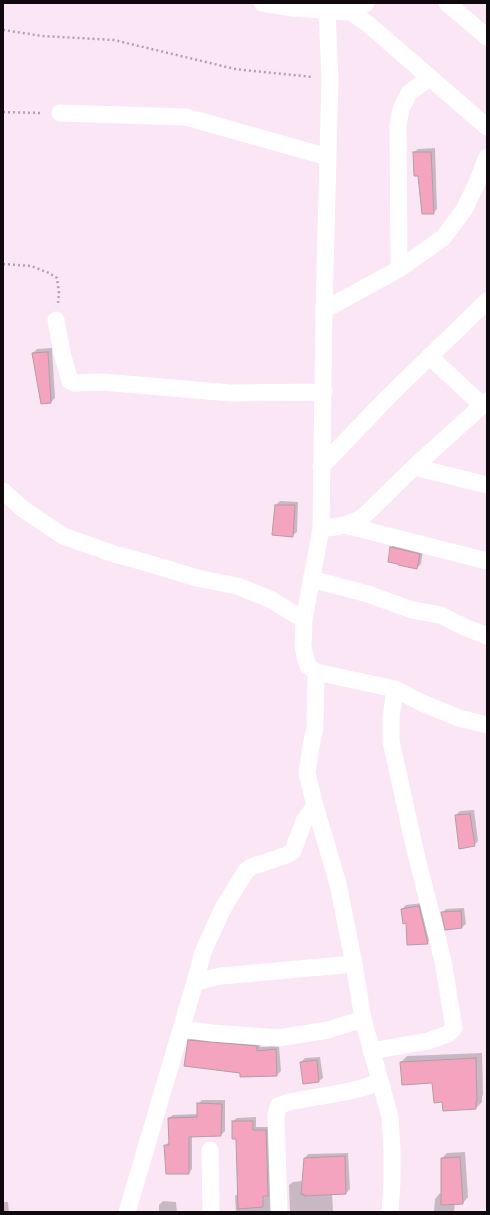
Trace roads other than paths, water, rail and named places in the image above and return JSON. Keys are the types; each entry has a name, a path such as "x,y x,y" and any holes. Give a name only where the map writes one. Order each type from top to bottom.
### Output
{"street":[{"path":"262,3 293,8 338,9 366,3"},
{"path":"447,3 487,37"},
{"path":"338,9 368,24 487,127"},
{"path":"338,9 330,79 320,529 304,620 303,645 305,657 308,666 316,672 395,689 422,703 459,718 487,725"},
{"path":"399,269 398,125 401,109 409,93 430,77"},
{"path":"60,113 186,118 328,157"},
{"path":"324,310 399,269 443,238 464,210 487,157"},
{"path":"321,466 429,356 487,301"},
{"path":"56,320 62,353 68,374 70,380 74,383 103,382 230,394 324,392"},
{"path":"320,529 345,525 358,520 366,514 414,467 485,404 429,356"},
{"path":"414,467 487,485"},
{"path":"3,491 23,509 63,536 114,554 197,578 237,586 270,599 304,620"},
{"path":"345,525 487,560"},
{"path":"311,578 368,594 412,610 441,615 462,626 487,636"},
{"path":"316,672 315,727 307,773 338,884 363,1019 390,1118 392,1181 390,1212"},
{"path":"371,1051 428,1041 448,1034 454,1028 442,962 391,741 391,718 395,689"},
{"path":"127,1212 203,952 223,908 246,871 251,867 287,855 293,851 304,821 315,806"},
{"path":"195,982 221,976 354,964"},
{"path":"181,1029 278,1038 328,1030 363,1019"},
{"path":"279,1212 276,1116 278,1106 289,1102 362,1088 380,1082"},
{"path":"210,1150 211,1212"}]}
